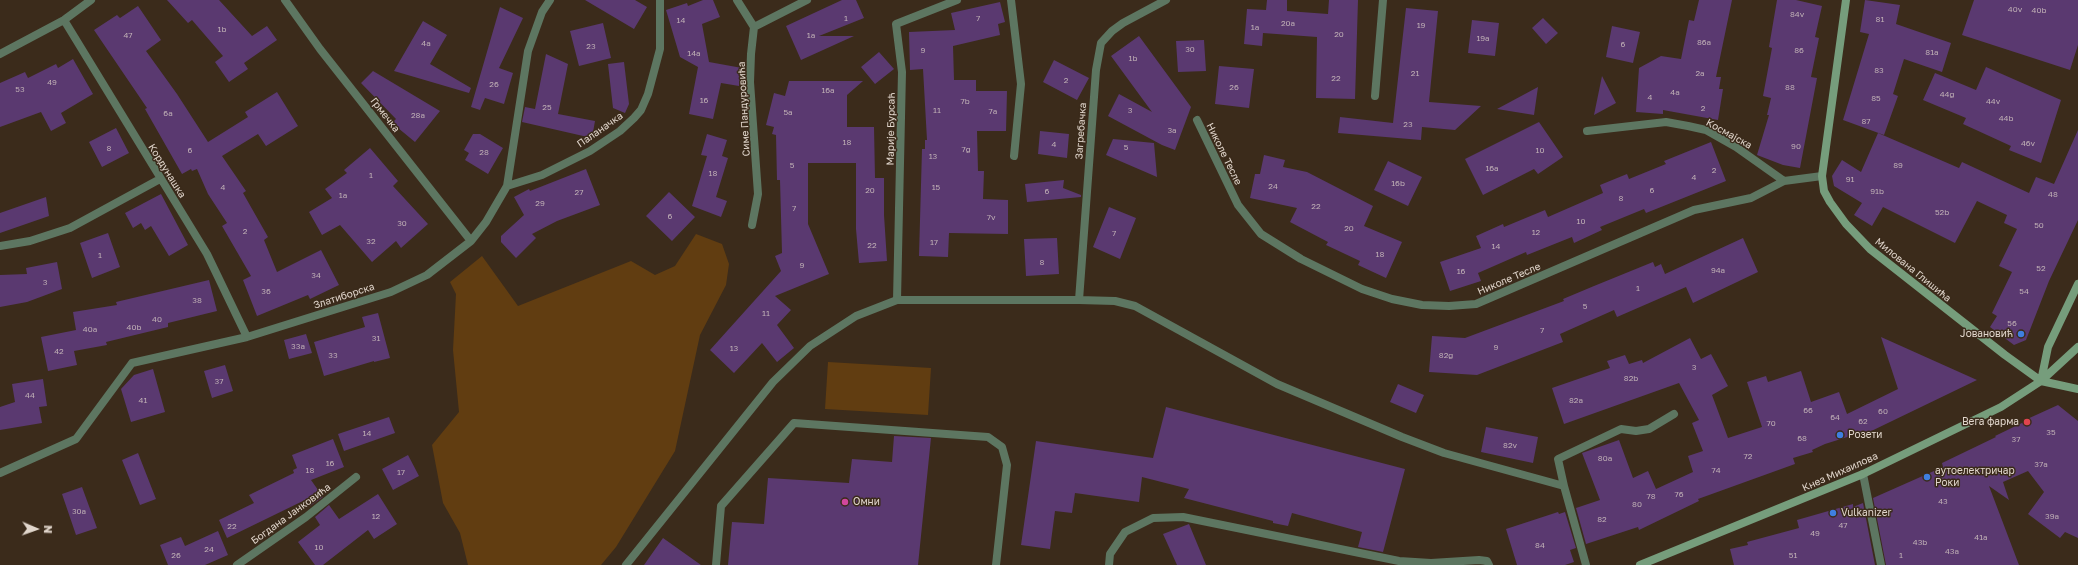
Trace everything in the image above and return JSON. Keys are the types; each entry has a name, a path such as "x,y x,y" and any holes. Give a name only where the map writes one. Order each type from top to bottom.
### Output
{"street":[{"path":"0,54 64,20 91,0"},
{"name":"Грмечка","path":"286,0 320,49 470,241"},
{"name":"Златиборска","path":"0,473 76,439 132,363 247,336 391,292 427,275 470,241 486,222 507,186 528,51 542,12 550,0"},
{"name":"Паланачка","path":"507,186 542,175 590,151 620,131 641,110 648,94 660,49 660,0"},
{"path":"737,0 754,27 807,0"},
{"name":"Марије Бурсаћ","path":"897,300 902,72 896,24 957,0"},
{"path":"1011,0 1021,84 1014,156"},
{"name":"Загребачка","path":"1079,300 1096,70 1101,44 1112,31 1123,23 1166,0"},
{"path":"1375,96 1383,0"},
{"name":"Милована Глишића","path":"1846,0 1822,176 1824,191 1846,224 1870,249 2040,381"},
{"name":"Кордунашка","path":"64,20 207,254 247,336"},
{"name":"Симе Пандуровића","path":"752,225 758,194 750,82 754,27"},
{"name":"Николе Тесле","path":"1197,120 1238,205 1261,234 1301,259 1362,289 1392,299 1422,305 1449,306 1476,304 1694,210 1723,202 1751,198 1784,181 1822,176"},
{"name":"Космајска","path":"1587,131 1666,122 1706,130 1736,146 1784,181"},
{"path":"0,246 30,241 70,228 160,179"},
{"path":"2078,284 2048,347 2040,381 2078,388"},
{"path":"626,565 773,382 791,362 810,346 856,316 897,300 1079,300 1115,301 1135,306 1277,384 1395,434 1444,453 1564,486"},
{"name":"Кнез Михаилова","path":"1640,565 1863,474 2001,407 2040,381 2078,348"},
{"path":"1586,565 1558,459 1621,429 1636,431 1649,429 1674,414"},
{"path":"716,565 721,506 794,423 988,437 1002,447 1007,465 996,565"},
{"path":"1863,474 1881,565"},
{"name":"Богдана Јанковића","path":"237,565 306,517 356,477"},
{"path":"1109,565 1110,554 1126,532 1153,518 1184,517 1399,561 1431,564 1479,560 1487,561 1489,565"}],"shaded area":[{"path":"696,234 722,244 729,264 726,285 700,335 675,451 616,547 601,565 468,565 460,533 443,503 432,445 459,412 453,350 456,294 450,282 482,256 518,306 631,261 655,275 675,266"},
{"path":"828,362 931,368 928,415 825,409"}],"building":[{"path":"167,0 219,0 252,36 267,26 277,40 244,63 248,69 229,82 215,62 223,56 192,20 188,23"},
{"path":"585,0 635,0 647,7 634,29"},
{"path":"703,0 713,0 720,17 702,24 709,62 742,68 739,86 721,83 713,119 689,114 698,67 680,57 666,10 687,3 688,6"},
{"path":"842,0 856,0 864,18 819,36 854,36 801,60 786,26"},
{"path":"1267,0 1287,0 1287,11 1328,14 1329,0 1358,0 1355,99 1316,98 1317,37 1263,33 1262,46 1244,44 1247,9 1266,10"},
{"path":"1699,0 1732,0 1716,77 1721,77 1719,89 1723,89 1718,120 1663,110 1663,114 1636,112 1639,68 1661,56 1681,59 1689,20 1694,21"},
{"path":"1777,0 1796,0 1822,6 1815,37 1819,38 1811,77 1817,78 1800,168 1783,165 1757,155 1769,115 1767,115 1771,98 1763,96 1772,48 1769,47"},
{"path":"1865,0 1900,5 1896,24 1951,43 1942,72 1904,59 1893,94 1898,96 1884,135 1843,120 1869,34 1860,32"},
{"path":"1974,0 2078,0 2078,45 2070,70 1962,35"},
{"path":"1000,2 1005,22 998,24 1000,35 953,46 954,80 976,80 976,91 1007,91 1006,131 977,131 978,171 984,171 983,199 1008,200 1008,234 949,233 948,257 919,256 922,149 925,149 925,140 927,140 923,69 910,70 909,32 955,30 951,13"},
{"path":"138,6 161,40 146,51 177,94 208,142 248,117 245,112 277,92 298,126 266,146 258,134 222,156 246,191 243,193 268,237 264,240 277,272 321,250 339,285 310,299 308,295 257,316 243,280 251,276 222,226 227,223 208,194 197,169 192,171 191,169 182,174 145,109 147,108 94,30 117,15 120,18"},
{"path":"500,7 523,18 499,68 513,73 504,104 485,98 480,110 471,107"},
{"path":"1406,8 1438,11 1429,102 1481,106 1455,130 1422,127 1421,140 1338,133 1340,117 1393,123"},
{"path":"1543,18 1558,33 1546,44 1532,28"},
{"path":"1472,20 1499,23 1495,56 1468,53"},
{"path":"423,21 447,35 430,64 471,88 469,93 394,71"},
{"path":"603,23 611,58 579,66 570,31"},
{"path":"1612,26 1640,32 1633,63 1606,57"},
{"path":"1139,36 1191,107 1175,150 1162,145 1108,116 1119,94 1152,112 1111,56"},
{"path":"1204,40 1206,71 1178,72 1176,41"},
{"path":"879,52 894,69 875,84 861,67"},
{"path":"546,54 568,64 558,114 595,121 592,138 522,122 525,107 535,109"},
{"path":"73,59 93,94 61,113 66,123 51,131 41,112 0,127 0,83 25,72 28,78 56,64 58,68"},
{"path":"1054,60 1089,78 1077,100 1043,82"},
{"path":"624,62 629,104 625,113 613,108 608,64"},
{"path":"1219,66 1254,69 1249,108 1215,104"},
{"path":"1986,67 2061,100 2041,163 2009,150 2011,146 1963,124 1966,118 1923,100 1935,73 1976,90"},
{"path":"373,71 440,111 415,142 392,123 396,119 361,83"},
{"path":"1602,76 1616,103 1594,115"},
{"path":"789,81 863,81 847,95 847,127 874,127 875,178 884,178 884,215 887,261 859,263 856,229 856,163 808,163 808,224 829,274 775,296 791,310 777,325 794,348 777,362 762,343 734,373 710,350 781,271 775,256 782,253 780,180 777,180 776,135 772,134 774,127 766,125 774,93 785,96"},
{"path":"1538,87 1534,115 1497,109"},
{"path":"1539,122 1563,157 1538,174 1534,169 1483,195 1465,159"},
{"path":"116,128 129,153 102,167 89,142"},
{"path":"2078,130 2078,220 2049,281 2026,340 2014,345 1990,327 1997,316 1992,313 2012,272 1999,266 2017,229 2004,223 2007,215 1977,201 1955,243 1883,207 1872,226 1854,215 1862,203 1834,186 1832,176 1842,160 1861,172 1878,133 1959,168 1962,162 2029,193 2036,177 2054,184"},
{"path":"1040,131 1069,134 1067,158 1038,154"},
{"path":"473,134 480,134 503,148 488,174 465,160 469,153 464,150"},
{"path":"707,134 727,140 722,156 728,158 716,197 727,201 721,217 692,206 707,156 701,155"},
{"path":"1113,139 1154,143 1157,177 1106,155"},
{"path":"1711,142 1726,181 1646,213 1644,209 1600,227 1602,230 1574,243 1572,237 1527,255 1526,252 1478,273 1481,281 1450,291 1440,262 1481,248 1476,236 1503,224 1504,227 1545,210 1548,217 1603,193 1600,185 1627,174 1629,179 1666,164 1664,161"},
{"path":"370,148 398,181 393,186 428,224 401,248 396,241 372,262 340,225 322,235 309,212 332,198 325,189 347,173 344,170"},
{"path":"1264,155 1285,160 1283,167 1307,172 1373,206 1364,226 1402,242 1386,278 1358,265 1360,261 1326,245 1328,242 1290,222 1297,208 1250,198 1255,174 1260,174"},
{"path":"1388,161 1422,177 1408,206 1374,190"},
{"path":"586,169 600,205 557,221 532,234 536,238 516,258 501,242 501,236 524,215 514,197 529,189 530,191"},
{"path":"1064,180 1063,188 1081,195 1081,197 1027,202 1025,184"},
{"path":"669,192 695,217 672,241 646,216"},
{"path":"161,194 188,245 169,256 151,226 145,230 141,223 133,228 125,213"},
{"path":"46,197 49,216 0,233 0,213"},
{"path":"1109,207 1136,218 1120,259 1093,247"},
{"path":"108,233 120,267 92,278 80,243"},
{"path":"1057,238 1059,274 1026,276 1024,239"},
{"path":"1743,238 1758,272 1693,303 1686,287 1617,317 1614,310 1560,334 1563,342 1477,375 1429,372 1432,336 1465,338 1564,301 1563,299 1653,262 1655,267 1661,264 1665,274"},
{"path":"57,262 62,289 27,302 0,307 0,275 27,274 26,268"},
{"path":"209,280 217,311 168,323 168,327 106,342 107,345 74,351 77,365 48,371 41,337 76,330 73,312 117,305 116,302"},
{"path":"378,313 390,358 374,361 324,376 314,342 365,327 362,317"},
{"path":"306,334 312,353 289,359 284,340"},
{"path":"1881,337 1977,380 1861,436 1860,433 1825,444 1812,450 1813,452 1793,458 1795,464 1698,499 1699,501 1639,530 1638,527 1586,544 1576,508 1600,500 1582,453 1619,440 1633,478 1648,471 1656,489 1693,472 1688,456 1703,451 1692,423 1699,420 1679,383 1564,424 1552,388 1610,368 1607,361 1625,355 1629,364 1642,360 1643,363 1690,338 1701,359 1711,354 1728,386 1712,395 1728,438 1762,427 1747,382 1766,376 1768,382 1801,371 1811,402 1839,392 1847,414 1898,389"},
{"path":"225,365 233,391 212,398 204,371"},
{"path":"153,369 165,412 131,422 121,389 134,375"},
{"path":"43,379 47,406 39,407 42,423 0,430 0,407 15,402 12,384"},
{"path":"1398,384 1424,395 1416,413 1390,402"},
{"path":"2058,405 2078,421 2078,538 2065,532 2060,538 2028,514 2044,492 2028,471 2003,482 2009,500 1989,486 2019,565 1886,565 1873,498 1943,467 1942,463 1996,437 1995,436 2026,421 2025,420"},
{"path":"1166,407 1405,469 1383,552 1358,547 1362,532 1292,513 1288,526 1273,523 1273,521 1184,498 1189,489 1142,477 1139,502 1075,493 1072,513 1055,511 1050,549 1021,545 1036,441 1153,458"},
{"path":"389,417 395,433 344,451 338,434"},
{"path":"1486,427 1538,437 1533,463 1481,452"},
{"name":"Омни","path":"894,436 931,438 918,565 728,565 732,522 764,524 768,478 849,483 852,459 892,462"},
{"path":"333,439 344,467 311,480 323,497 310,506 307,499 227,538 219,520 254,503 249,495 294,473 293,470 297,468 292,455"},
{"path":"138,453 156,499 140,505 122,460"},
{"path":"408,455 419,476 393,490 382,469"},
{"path":"82,487 97,528 76,535 62,494"},
{"path":"378,494 397,524 374,539 368,530 323,565 315,565 298,542 320,525 315,517 329,505 339,519"},
{"path":"1863,503 1875,565 1734,565 1730,549 1748,545 1747,542 1799,528 1797,520 1853,504 1853,507"},
{"path":"1558,512 1559,514 1565,512 1576,548 1570,550 1574,562 1565,565 1517,565 1506,529"},
{"path":"1189,524 1206,565 1177,565 1163,534"},
{"path":"218,531 228,555 205,565 168,565 160,545 181,537 185,546"},
{"path":"663,538 701,565 644,565"}],"place":[{"name":"Јовановић","path":"2021,334"},
{"name":"Вега фарма","path":"2027,422"},
{"name":"Розети","path":"1840,435"},
{"name":"аутоелектричар Роки","path":"1927,477"},
{"name":"Омни","path":"845,502"},
{"name":"Vulkanizer","path":"1833,513"}]}
